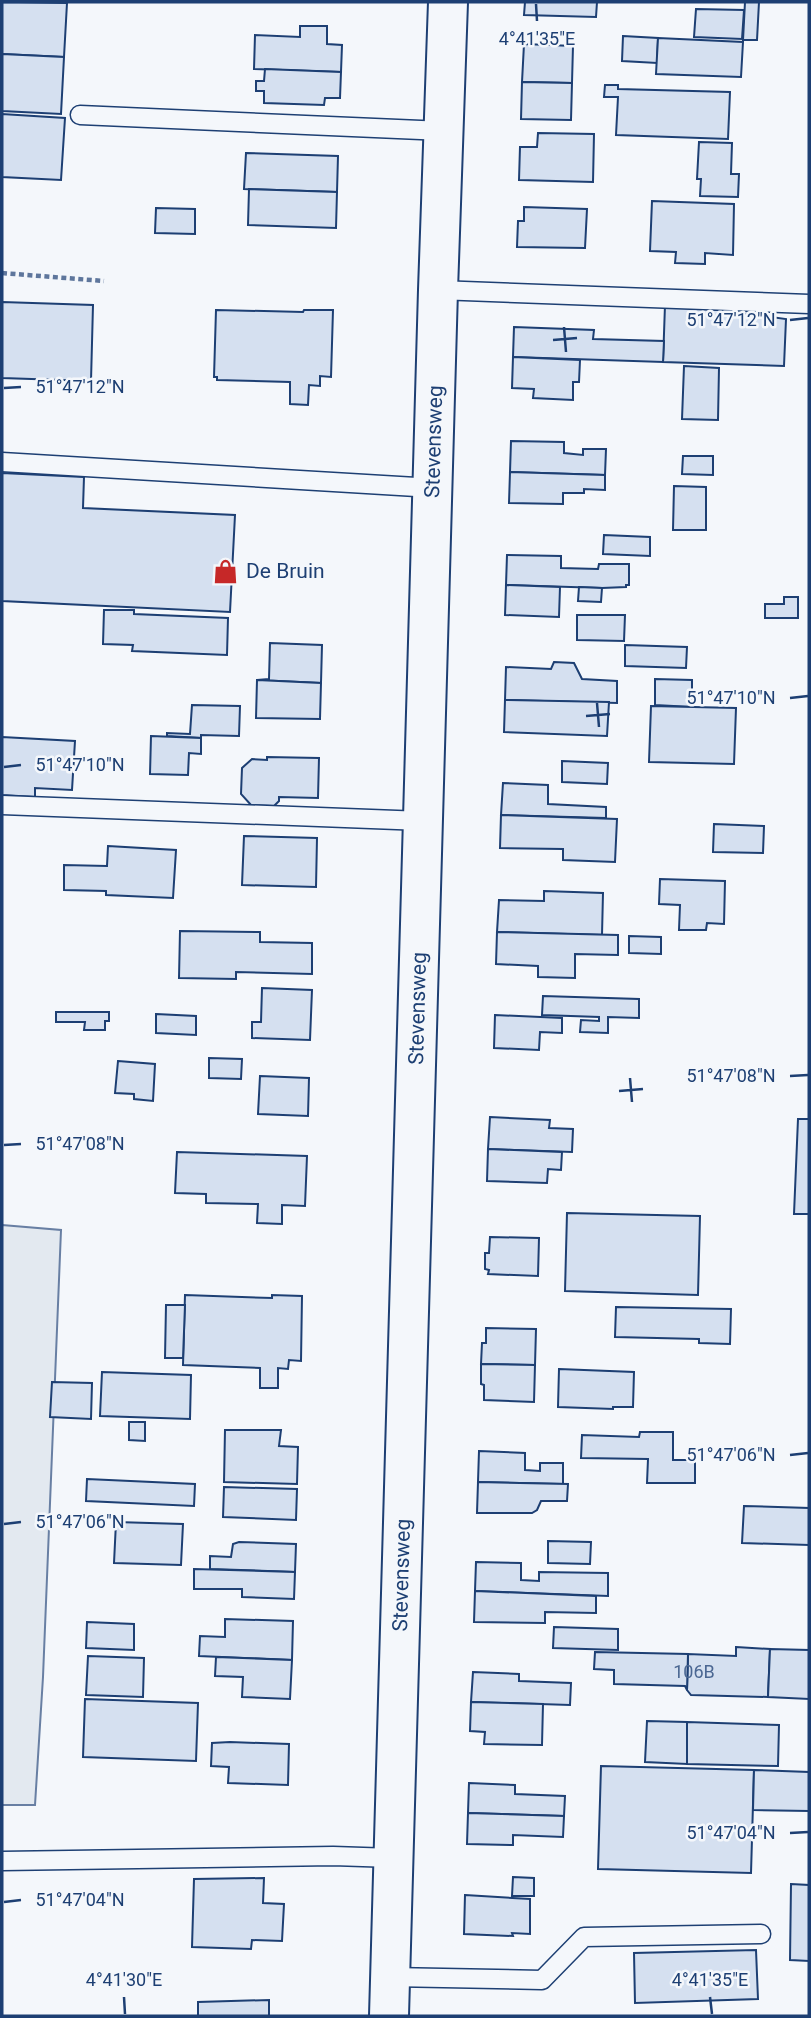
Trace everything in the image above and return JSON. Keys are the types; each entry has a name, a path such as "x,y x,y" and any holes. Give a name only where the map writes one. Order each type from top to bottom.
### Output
{"street":[{"name":"Stevensweg","path":"389,2016 438,290 449,2"}],"lane":[{"path":"79,115 444,131"},
{"path":"438,290 809,304"},
{"path":"2,462 433,488"},
{"path":"2,805 424,821"},
{"path":"2,1861 333,1856 393,1858"},
{"path":"390,1977 542,1980 584,1937 761,1934"}],"path":[{"path":"2,273 104,281"}],"shaded area":[{"path":"2,1225 61,1230 43,1677 35,1805 2,1805"}],"building":[{"path":"2,2 67,3 64,57 2,54"},
{"path":"525,2 597,2 596,17 524,15"},
{"path":"745,2 759,2 757,40 743,40"},
{"path":"696,9 744,10 742,39 694,37"},
{"path":"300,26 327,26 327,44 342,45 341,72 254,69 255,35 300,37"},
{"path":"623,36 658,38 657,63 622,61"},
{"path":"658,38 743,42 741,77 656,74"},
{"path":"524,44 573,46 572,83 522,82"},
{"path":"2,54 64,57 61,114 2,111"},
{"path":"265,69 341,72 340,98 325,98 324,105 264,103 264,91 256,91 256,81 264,81"},
{"path":"522,82 572,83 571,120 521,119"},
{"path":"605,85 618,85 618,89 730,92 728,139 616,135 618,97 604,97"},
{"path":"2,114 65,118 61,180 2,177"},
{"path":"538,133 594,134 593,182 519,180 520,147 537,147"},
{"path":"699,142 732,143 731,174 739,174 738,197 700,196 701,179 697,179"},
{"path":"246,153 338,156 337,192 244,189"},
{"path":"249,189 337,192 336,228 248,225"},
{"path":"652,201 734,204 733,255 705,253 705,264 675,263 676,252 650,251"},
{"path":"524,207 587,209 585,248 517,247 518,221 524,221"},
{"path":"156,208 195,209 195,234 155,233"},
{"path":"2,302 93,305 91,381 2,378"},
{"path":"665,305 786,319 784,366 663,362"},
{"path":"216,310 333,310 331,377 320,376 320,386 309,385 308,405 290,404 290,382 217,380 217,377 214,377"},
{"path":"514,327 594,330 593,339 664,341 663,362 513,357"},
{"path":"513,357 580,360 579,382 573,382 573,400 533,398 534,389 512,388"},
{"path":"684,366 719,368 718,420 682,419"},
{"path":"511,441 564,442 564,453 583,455 583,449 606,449 605,475 510,472"},
{"path":"683,456 713,456 713,475 682,474"},
{"path":"510,472 605,475 605,490 584,489 584,493 563,493 563,504 509,503"},
{"path":"2,473 84,477 83,508 235,515 230,612 2,601"},
{"path":"674,486 706,487 706,530 673,530"},
{"path":"604,535 650,537 650,556 603,554"},
{"path":"507,555 561,556 561,568 598,569 599,564 629,564 629,585 602,588 506,585"},
{"path":"506,585 560,587 559,617 505,615"},
{"path":"579,587 602,588 601,602 578,601"},
{"path":"784,597 798,597 798,618 765,618 765,604 784,604"},
{"path":"104,610 228,618 227,655 132,651 133,645 103,644"},
{"path":"577,615 625,615 624,641 577,640"},
{"path":"270,643 322,645 321,683 257,680 269,679"},
{"path":"625,645 687,647 686,668 625,666"},
{"path":"554,662 574,663 582,679 617,681 617,703 505,700 506,667 551,669"},
{"path":"655,679 692,680 692,707 655,705"},
{"path":"257,680 321,683 320,719 256,718"},
{"path":"505,700 609,702 607,736 504,732"},
{"path":"192,705 240,706 239,736 167,736 167,733 190,734"},
{"path":"651,706 736,708 734,764 649,762"},
{"path":"151,736 201,738 201,754 189,753 188,775 150,774"},
{"path":"2,737 75,741 72,790 35,788 35,797 2,795"},
{"path":"267,757 319,758 318,798 279,797 274,806 251,805 241,794 242,768 252,759 267,760"},
{"path":"562,761 608,763 607,784 562,782"},
{"path":"503,783 548,785 548,804 606,807 606,818 501,815"},
{"path":"501,815 617,819 615,862 563,860 563,849 500,848"},
{"path":"714,824 764,826 763,853 713,852"},
{"path":"244,836 317,838 316,887 242,885"},
{"path":"108,846 176,850 173,898 64,890 64,865 107,866"},
{"path":"660,879 725,881 724,924 707,923 706,930 679,930 680,905 659,904"},
{"path":"544,891 603,893 602,935 497,932 499,900 544,901"},
{"path":"180,931 260,932 260,942 312,943 312,974 236,972 236,979 179,978"},
{"path":"497,932 618,935 618,955 575,954 575,978 538,977 538,966 496,964"},
{"path":"629,936 661,937 661,954 629,953"},
{"path":"262,988 312,990 310,1040 252,1038 252,1022 261,1022"},
{"path":"543,996 639,999 639,1018 608,1017 608,1033 580,1032 581,1020 599,1021 599,1017 542,1015"},
{"path":"56,1012 109,1012 109,1021 105,1021 105,1030 84,1030 85,1022 56,1022"},
{"path":"156,1014 196,1016 196,1035 156,1033"},
{"path":"495,1015 562,1018 562,1033 540,1032 539,1050 494,1048"},
{"path":"209,1058 242,1059 241,1079 209,1078"},
{"path":"118,1061 155,1064 153,1101 134,1099 134,1094 115,1093"},
{"path":"260,1076 309,1078 308,1116 258,1114"},
{"path":"490,1117 550,1120 549,1128 573,1129 572,1152 488,1149"},
{"path":"798,1119 809,1119 809,1214 794,1214"},
{"path":"488,1149 562,1152 561,1170 548,1169 547,1183 487,1181"},
{"path":"177,1152 307,1156 305,1206 282,1205 282,1224 257,1223 258,1204 206,1203 206,1194 175,1193"},
{"path":"567,1213 700,1216 698,1295 565,1291"},
{"path":"490,1237 539,1238 538,1276 488,1274 489,1270 485,1269 485,1253 489,1253"},
{"path":"185,1295 272,1298 272,1295 302,1296 301,1361 289,1360 288,1369 278,1368 278,1388 260,1388 260,1368 183,1365"},
{"path":"166,1305 185,1305 183,1358 165,1358"},
{"path":"616,1307 731,1309 730,1344 699,1343 699,1339 615,1337"},
{"path":"486,1328 536,1329 535,1365 481,1364"},
{"path":"481,1364 535,1365 534,1402 484,1400"},
{"path":"559,1369 634,1372 633,1407 558,1407"},
{"path":"102,1372 191,1375 190,1419 100,1416"},
{"path":"52,1382 92,1383 91,1419 50,1417"},
{"path":"129,1422 145,1422 145,1441 129,1440"},
{"path":"225,1430 281,1430 279,1446 298,1447 297,1484 224,1482"},
{"path":"640,1432 673,1432 673,1460 695,1460 695,1483 647,1483 648,1459 581,1458 582,1435 639,1437"},
{"path":"479,1451 525,1453 525,1470 540,1471 540,1463 563,1463 563,1484 478,1482"},
{"path":"87,1479 195,1484 194,1506 86,1501"},
{"path":"478,1482 568,1484 567,1501 541,1501 537,1510 532,1513 477,1513"},
{"path":"224,1487 297,1489 296,1520 223,1517"},
{"path":"744,1506 809,1508 809,1545 742,1543"},
{"path":"116,1522 183,1524 181,1565 114,1563"},
{"path":"548,1541 591,1542 590,1564 548,1563"},
{"path":"233,1544 296,1544 295,1572 210,1569 210,1556 231,1557"},
{"path":"476,1562 521,1563 521,1580 539,1581 539,1572 608,1573 608,1596 475,1591"},
{"path":"194,1569 295,1572 294,1599 242,1597 242,1589 194,1589"},
{"path":"475,1591 596,1596 596,1613 545,1612 545,1623 474,1622"},
{"path":"225,1619 293,1621 292,1660 199,1656 200,1636 225,1637"},
{"path":"87,1622 134,1624 134,1650 86,1648"},
{"path":"554,1627 618,1629 618,1650 553,1648"},
{"path":"736,1647 770,1649 768,1697 691,1695 687,1690 688,1654 736,1656"},
{"path":"770,1649 809,1650 809,1699 768,1697"},
{"path":"595,1652 688,1654 687,1690 685,1686 614,1684 614,1670 594,1669"},
{"path":"88,1656 144,1658 143,1697 86,1695"},
{"path":"216,1657 292,1660 290,1699 242,1697 243,1677 215,1676"},
{"path":"473,1672 519,1674 519,1681 571,1683 570,1705 471,1702"},
{"path":"85,1699 198,1703 196,1761 83,1757"},
{"path":"471,1702 543,1704 542,1745 484,1744 485,1732 470,1731"},
{"path":"647,1721 687,1722 687,1764 645,1762"},
{"path":"687,1722 779,1725 778,1766 687,1764"},
{"path":"212,1743 289,1744 288,1785 228,1783 229,1767 211,1766"},
{"path":"601,1766 754,1770 751,1873 598,1869"},
{"path":"754,1770 809,1772 809,1811 753,1810"},
{"path":"469,1783 515,1785 515,1794 565,1796 564,1816 468,1813"},
{"path":"468,1813 564,1816 563,1837 513,1835 513,1845 467,1844"},
{"path":"513,1877 534,1878 534,1896 512,1896"},
{"path":"264,1878 263,1903 284,1904 282,1941 252,1940 251,1949 192,1947 194,1879"},
{"path":"791,1884 809,1885 809,1961 790,1960"},
{"path":"465,1895 530,1899 530,1934 464,1934"},
{"path":"756,1950 758,1999 635,2003 634,1953"},
{"path":"269,2000 269,2016 198,2016 198,2002"}],"place":[{"name":"De Bruin","path":"226,571"}]}
